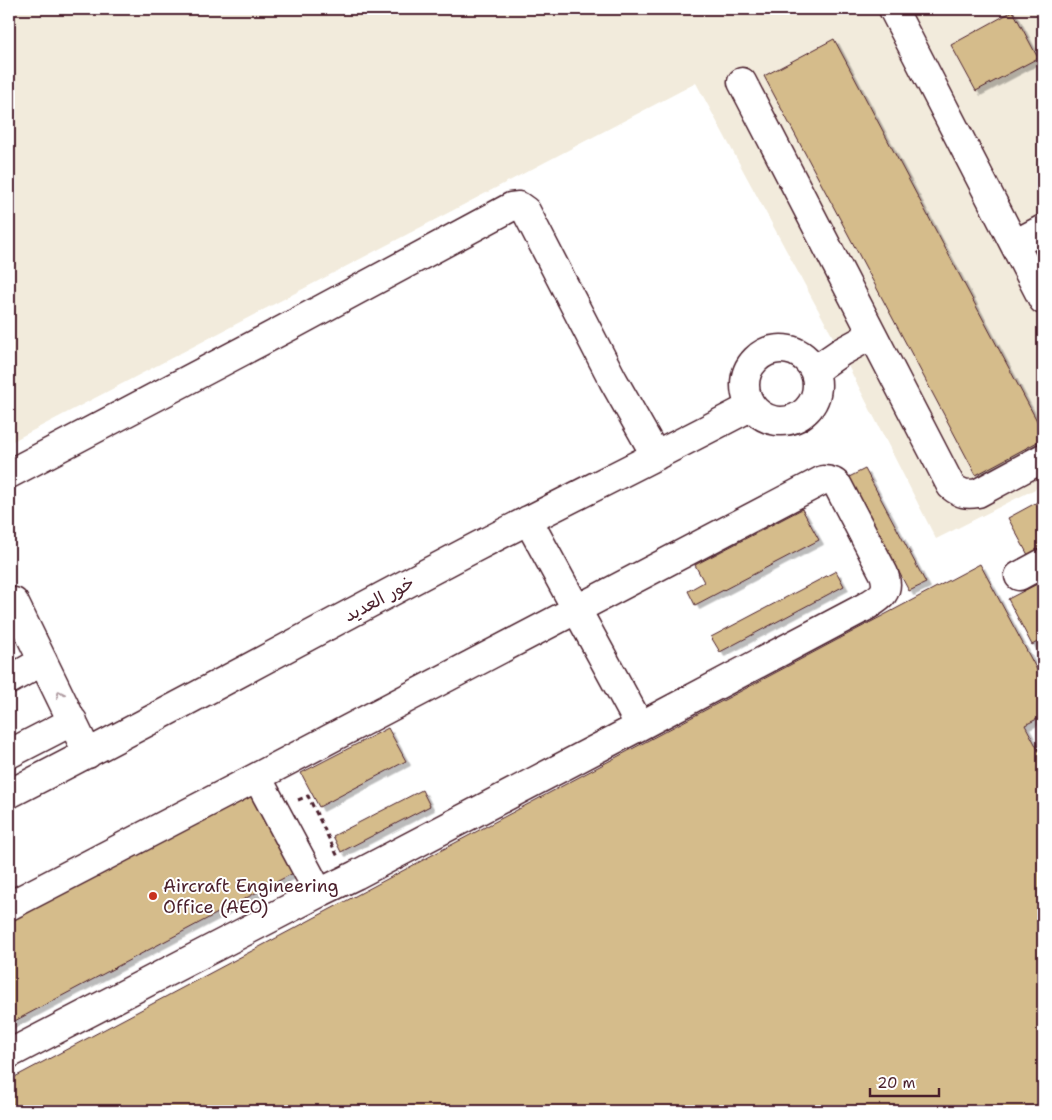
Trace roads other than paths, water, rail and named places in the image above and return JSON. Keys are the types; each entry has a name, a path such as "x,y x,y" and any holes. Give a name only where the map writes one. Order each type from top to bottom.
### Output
{"street":[{"path":"893,9 1043,300"},
{"path":"742,82 951,486 958,492 978,493 1043,458"},
{"path":"9,474 511,207 519,206 526,211 613,380 656,456"},
{"path":"1015,244 1043,229"},
{"path":"815,370 841,352 872,335"},
{"path":"786,349 798,353 808,360 815,370 818,381 817,393 812,404 804,413 794,419 783,422 771,420 760,415 746,396 747,372 763,354 774,350 786,349"},
{"name":"خور العديد","path":"9,794 88,754 528,520 752,406"},
{"path":"9,906 823,480 829,480 838,486 884,574 886,588 883,594 854,613 9,1054"},
{"path":"528,520 640,726"},
{"path":"1019,576 1043,564"},
{"path":"10,600 43,661 88,754"},
{"path":"9,680 43,661"},
{"path":"9,754 73,721"},
{"path":"257,777 319,892"}],"place":[{"name":"Aircraft Engineering Office (AEO)","path":"153,896"}]}
